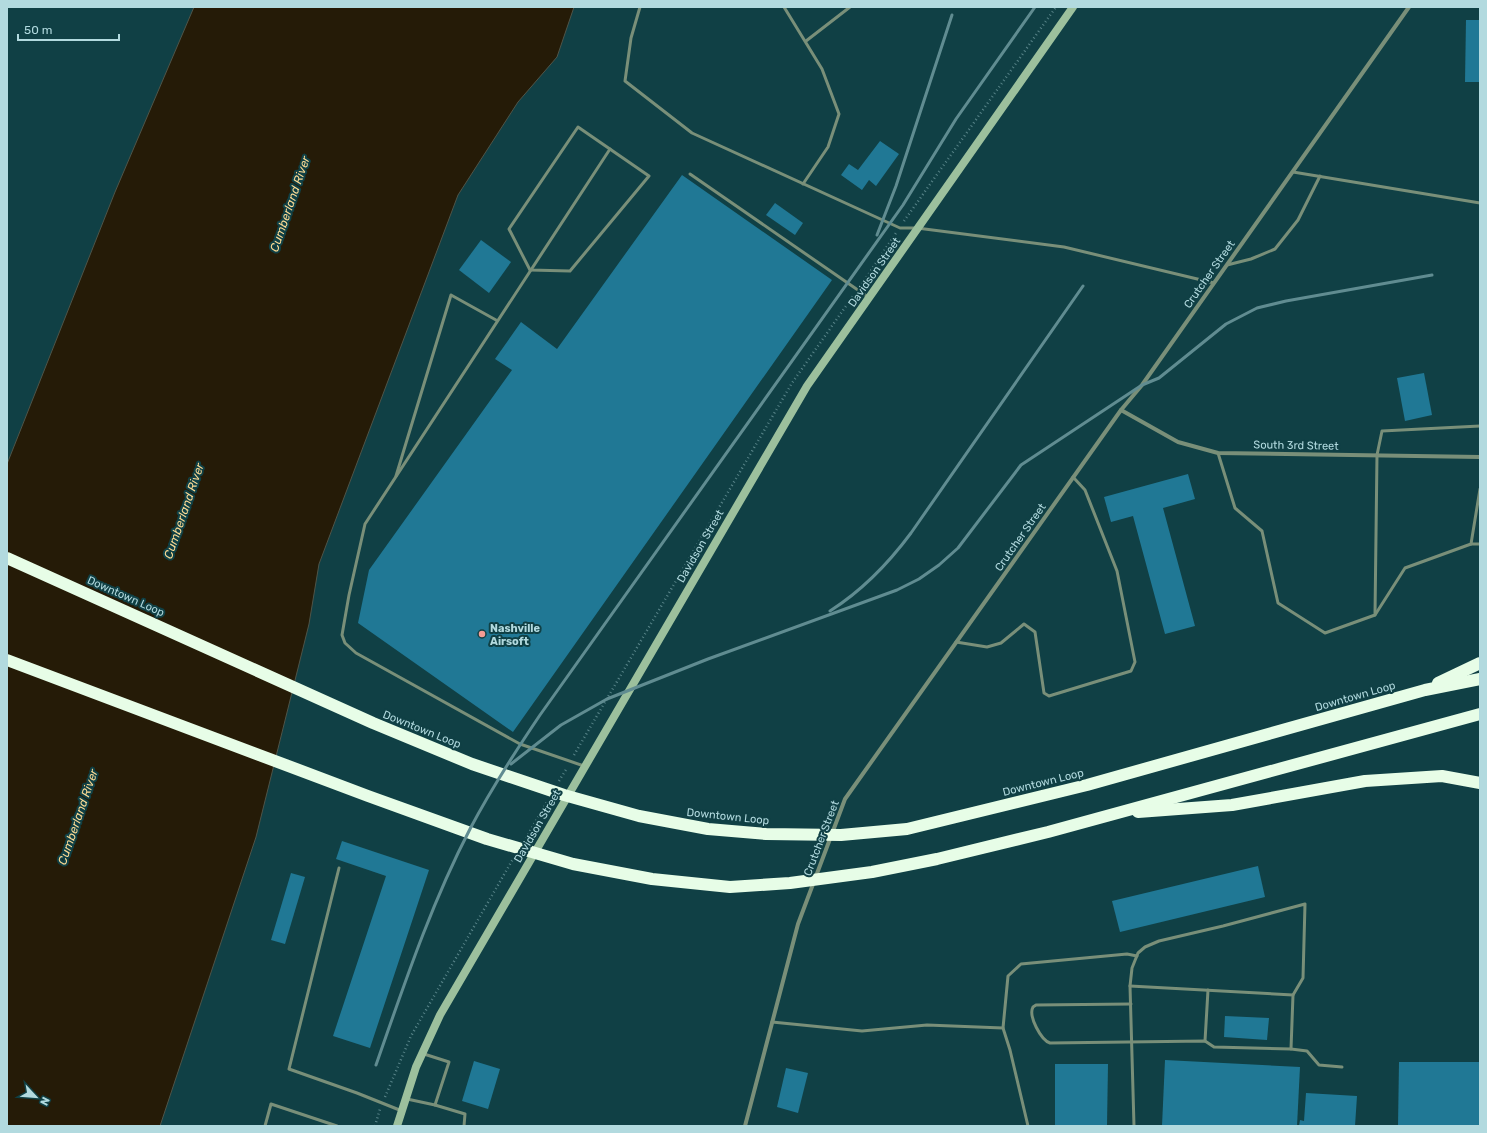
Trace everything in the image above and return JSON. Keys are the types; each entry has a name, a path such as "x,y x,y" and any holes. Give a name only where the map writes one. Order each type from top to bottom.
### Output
{"highway":[{"name":"Downtown Loop","path":"7,558 373,723 472,764 564,795 639,816 708,829 766,834 841,835 907,829 1087,785 1425,690 1480,679"},
{"path":"7,660 487,839 573,864 652,879 730,887 790,883 872,872 951,856 1480,714"},
{"path":"1425,690 1480,663"},
{"path":"1111,814 1232,805 1365,781 1384,779 1442,776 1480,783"}],"street":[{"name":"Davidson Street","path":"397,1126 422,1054 440,1015 807,386 1073,7"},
{"name":"Crutcher Street","path":"744,1126 798,924 845,799 1121,410 1142,385 1409,7"},
{"name":"South 3rd Street","path":"1121,410 1178,442 1218,453 1480,457"}],"lane":[{"path":"640,7 630,38 625,81 692,133 900,228 918,228 1064,248 1214,283"},
{"path":"784,7 822,69 839,114 828,147 803,184"},
{"path":"806,41 850,7"},
{"path":"578,127 649,176 570,271 530,270 510,229 578,127"},
{"path":"584,766 520,744 356,653 345,643 342,635 349,595 365,524 395,480 496,320 610,149"},
{"path":"1293,172 1480,203"},
{"path":"690,174 869,298"},
{"path":"1227,265 1251,259 1275,249 1298,220 1320,176"},
{"path":"395,480 451,295 496,320"},
{"path":"1375,615 1377,455 1382,431 1480,426"},
{"path":"1218,453 1234,508 1262,531 1278,603 1325,633 1375,615 1405,568 1471,544 1480,544"},
{"path":"956,642 987,647 1001,643 1024,624 1035,632 1044,693 1049,696 1131,671 1135,662 1117,571 1085,490 1073,477"},
{"path":"1471,544 1480,489"},
{"path":"339,868 289,1069 358,1093 402,1111"},
{"path":"1134,1126 1130,986 1132,968 1137,956 1145,946 1159,941 1305,904 1303,978 1293,995 1291,1050"},
{"path":"1028,1126 1010,1050 1003,1028 1008,976 1020,964 1127,954 1137,956"},
{"path":"1130,986 1293,995"},
{"path":"1205,1041 1208,990"},
{"path":"1131,1004 1036,1005 1033,1007 1031,1014 1042,1038 1050,1043 1205,1041 1214,1047 1307,1051 1319,1065 1342,1067"},
{"path":"772,1022 862,1031 928,1025 1003,1028"},
{"path":"422,1054 449,1062 435,1105"},
{"path":"406,1099 435,1105 465,1114 464,1126"},
{"path":"265,1126 271,1104 337,1126"}],"water":[{"name":"Cumberland River","path":"194,7 574,7 557,57 518,102 458,195 319,564 309,624 256,837 160,1126 7,1126 7,464 115,192"}],"building":[{"path":"1466,20 1480,20 1480,82 1465,82"},
{"path":"880,141 899,154 876,186 869,180 862,190 841,175 849,164 858,170"},
{"path":"682,175 832,280 513,732 358,623 369,570 512,370 495,359 521,322 557,349"},
{"path":"775,203 803,223 795,235 766,215"},
{"path":"481,240 511,262 489,293 459,270"},
{"path":"1424,373 1432,415 1405,421 1397,378"},
{"path":"1188,474 1195,499 1163,508 1195,626 1165,634 1133,516 1111,522 1104,497"},
{"path":"342,841 429,870 370,1048 333,1036 386,876 336,859"},
{"path":"1258,866 1265,897 1120,932 1112,901"},
{"path":"291,873 305,877 285,944 271,940"},
{"path":"1225,1016 1269,1018 1267,1040 1224,1037"},
{"path":"1165,1060 1300,1067 1297,1126 1162,1126"},
{"path":"474,1061 500,1069 488,1109 462,1101"},
{"path":"1399,1062 1480,1062 1480,1126 1398,1126"},
{"path":"1055,1064 1108,1064 1107,1125 1055,1125"},
{"path":"786,1068 808,1073 798,1113 777,1107"},
{"path":"1306,1093 1357,1096 1355,1126 1299,1126 1300,1120 1304,1121"}],"railway":[{"path":"376,1065 419,945 456,857 486,800 521,743 903,205 956,119 1035,7"},
{"path":"877,235 896,186 952,15"},
{"path":"511,764 561,725 607,699 708,659 897,590 919,579 939,565 958,548 1021,465 1142,385 1159,378 1226,324 1257,308 1286,301 1432,275"},
{"path":"830,611 842,603 874,576 911,533 1083,286"}],"place":[{"name":"Nashville Airsoft","path":"482,634"}]}
